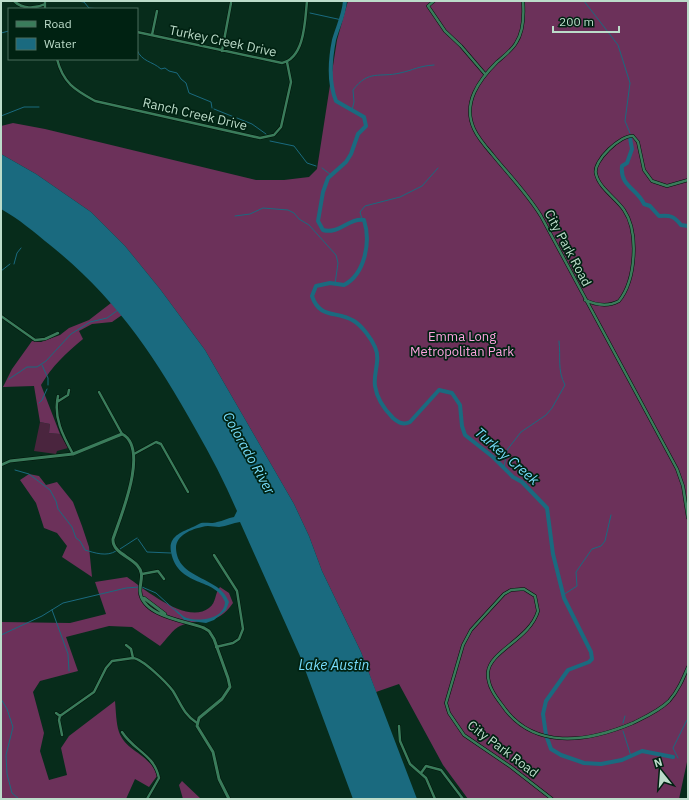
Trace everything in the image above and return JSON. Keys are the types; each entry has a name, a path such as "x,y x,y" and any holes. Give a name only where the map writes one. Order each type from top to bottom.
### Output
{"street":[{"path":"14,1 19,5 27,7 45,2"},
{"name":"Turkey Creek Drive","path":"138,32 274,63 287,62 296,54 301,39 307,1"},
{"path":"434,1 428,6 438,22 485,74"},
{"name":"City Park Road","path":"523,1 522,27 516,43 485,74 474,92 470,105 470,119 475,131 537,209 590,311 677,469 683,486 688,518"},
{"path":"222,51 231,3"},
{"path":"152,35 157,11"},
{"name":"Ranch Creek Drive","path":"56,60 65,79 73,89 95,101 260,138 274,135 280,127 291,82 287,62"},
{"path":"585,300 596,305 615,303 621,299 630,279 634,260 628,216 598,180 595,169 599,159 624,137 633,136 638,142 644,170 652,181 667,186 688,180"},
{"path":"590,311 596,305"},
{"path":"1,316 35,340 45,339 58,333"},
{"path":"57,402 68,395 69,390"},
{"path":"99,392 122,434 128,441 134,454 135,463 132,479 113,541 116,549 135,562 142,574 140,588 142,596 170,618 204,628 212,635 228,678 230,687 222,699 200,716 197,723"},
{"path":"58,396 56,412 61,430 73,454"},
{"path":"1,465 10,461 73,454 122,434"},
{"path":"134,454 156,442 161,444 188,492"},
{"path":"214,555 237,591 243,629 239,638 233,643 216,648"},
{"path":"142,574 158,570 164,578"},
{"name":"City Park Road","path":"552,799 511,767 464,735 453,720 447,706 450,685 468,634 504,594 518,588 527,590 535,596 538,608 537,614 533,623 524,634 493,659 488,669 488,678 498,699 513,720 534,733 544,737 580,738 601,735 650,715 672,697 682,683 688,667"},
{"path":"126,645 131,650 134,658"},
{"path":"62,735 59,720 60,716 94,692 112,661 134,658 140,659 168,686 183,711 197,723 198,728 213,752 218,778 229,799"},
{"path":"56,713 60,716"},
{"path":"399,726 402,746 410,764 427,780 435,799"},
{"path":"122,732 134,747 147,755 158,772 159,778 147,799"},
{"path":"420,773 426,766 441,770 463,799"}],"shaded area":[{"path":"40,422 50,424 49,433 60,434 68,448 57,451 56,454 34,451"}],"green space":[{"name":"Emma Long Metropolitan Park","path":"348,1 688,1 688,762 679,799 468,799 443,765 399,684 376,692 361,652 322,571 309,536 294,504 205,350 160,289 125,246 91,212 36,174 1,154 1,126 13,123 45,129 256,180 284,180 309,177 317,169 337,40"},
{"path":"111,303 122,315 112,322 92,324 79,331 83,339 60,360 41,385 60,434 49,433 50,424 40,422 34,386 3,387 12,369 32,341 41,342 60,335 69,328 89,320"},
{"path":"29,474 39,476 46,485 57,482 73,502 89,547 92,577 62,557 67,546 57,533 44,528 36,503 20,480"},
{"path":"127,577 167,604 190,612 200,612 212,606 220,587 229,593 233,603 227,611 215,618 188,623 177,627 160,646 132,627 109,626 66,637 78,671 40,681 33,692 44,733 40,751 49,780 67,775 61,748 69,736 115,701 117,725 122,739 150,763 157,776 149,787 135,779 126,799 1,799 1,622 70,623 106,614 95,582"},
{"path":"182,781 201,799 183,799 179,785"}],"water":[{"name":"Lake Austin","path":"1,154 36,174 91,212 125,246 160,289 205,350 294,504 309,536 322,571 361,652 417,799 353,799 300,656 240,522 219,527 206,526 194,529 182,536 177,543 176,548 178,558 183,566 217,587 224,594 229,602 226,610 214,620 206,623 184,620 174,608 185,617 199,620 216,616 224,608 225,602 220,594 214,589 189,577 181,571 175,563 171,552 171,547 174,538 180,533 201,523 215,523 234,517 237,511 228,490 181,403 149,353 132,330 114,307 74,265 26,226 1,209"}],"waterway":[{"path":"77,1 84,2 89,8"},
{"name":"Turkey Creek","path":"345,1 334,40 330,70 333,93 336,101 364,117 366,126 358,134 351,154 346,162 328,178 323,192 318,221 323,230 328,231 334,230 354,221 364,220 367,238 364,257 357,273 344,285 330,283 316,286 312,296 315,304 324,312 354,321 369,336 377,352 375,381 376,391 382,404 393,418 401,423 410,422 439,390 452,393 460,405 462,426 465,435 493,457 513,477 522,482 547,508 553,554 564,598 591,652 592,659 589,662 568,670 546,701 543,714 546,735 551,749 561,755 584,763 601,764 622,760 642,751 673,757"},
{"path":"584,1 618,45 630,83 625,121 630,133"},
{"path":"310,13 342,20"},
{"path":"1,33 8,31"},
{"path":"138,52 144,59 161,69 165,68 169,71 177,73 186,83 189,93 211,102 212,108"},
{"path":"352,110 354,102 353,90 364,79 434,65"},
{"path":"1,116 24,107 39,107"},
{"path":"214,109 234,117"},
{"path":"237,118 252,124 266,134"},
{"path":"630,138 632,149 627,163 622,166 622,173 626,183 644,204 650,206 659,216 672,217 681,225 688,226"},
{"path":"270,141 294,146 307,163 316,166"},
{"path":"322,168 331,175"},
{"path":"362,219 360,212 365,206 400,197 422,186 438,168"},
{"path":"235,216 250,214 263,208 288,210 294,213 299,219 309,225 336,255 338,263 335,284"},
{"path":"14,264 17,253 21,248"},
{"path":"1,271 10,264"},
{"path":"9,379 27,367 37,367 46,361 71,334 90,322 107,318 118,310"},
{"path":"504,468 507,450 521,432 546,415 552,408 565,385 560,369 559,341"},
{"path":"42,365 48,378 48,385"},
{"path":"39,403 47,389"},
{"path":"15,470 29,474 50,490 56,501 58,509 72,527 76,538 80,541 85,550 105,554 116,551"},
{"path":"563,595 577,586 576,572 592,549 601,546 605,541 611,515"},
{"path":"120,549 137,538"},
{"path":"138,539 147,552 171,553"},
{"path":"1,635 42,616 63,603 126,588 139,587"},
{"path":"142,587 156,593 179,614"},
{"path":"52,610 68,654 69,671"},
{"path":"1,699 7,709 13,727 6,755 7,774 12,793 19,799"},
{"path":"623,723 625,716"},
{"path":"678,758 673,748 687,720"},
{"path":"623,731 631,756"}],"water label":[{"name":"Colorado River","path":"249,453"}]}
